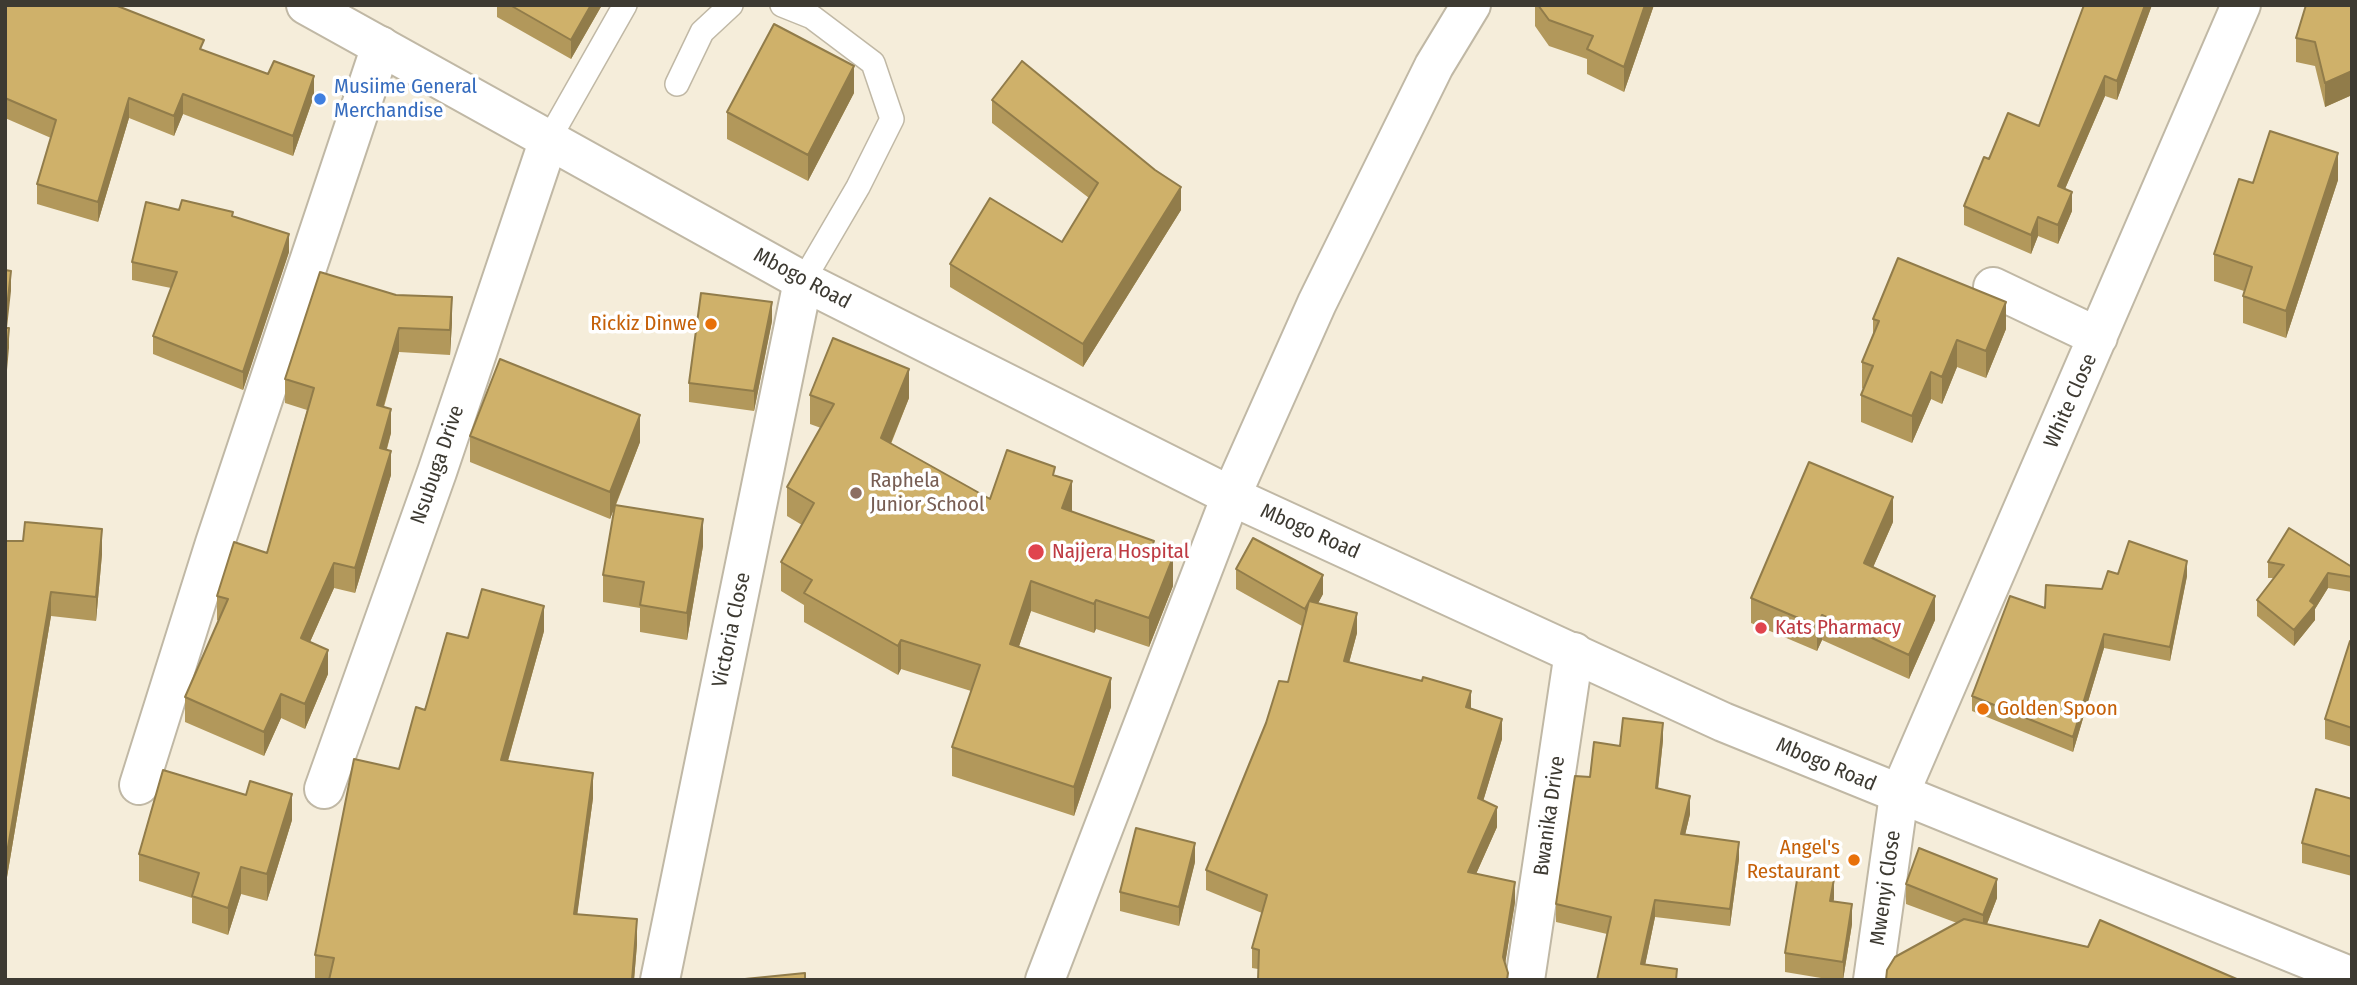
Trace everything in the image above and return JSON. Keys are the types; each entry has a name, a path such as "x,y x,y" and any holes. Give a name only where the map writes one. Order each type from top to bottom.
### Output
{"street":[{"name":"Mbogo Road","path":"306,5 803,281 1231,496 1723,722 2352,978"},
{"path":"1045,980 1231,496 1317,303 1434,66 1471,5"},
{"name":"White Close","path":"1899,795 2241,5"},
{"path":"139,785 215,543 381,46"},
{"name":"Nsubuga Drive","path":"324,789 437,472 549,139"},
{"name":"Victoria Close","path":"660,980 803,281"},
{"path":"1993,287 2098,337"},
{"name":"Bwanika Drive","path":"1525,980 1574,652"},
{"name":"Mwenyi Close","path":"1873,980 1899,795"}],"lane":[{"path":"549,139 625,5"},
{"path":"677,84 702,32 731,5"},
{"path":"782,5 812,17 873,63 892,119 859,187 803,281"}],"building":[{"path":"5,5 115,5 204,40 200,49 268,74 274,61 314,76 293,136 183,94 174,116 129,98 98,202 37,184 56,120 5,98"},
{"path":"510,5 591,5 571,40"},
{"path":"1538,5 1645,5 1624,67 1587,49 1593,36 1549,20"},
{"path":"2084,5 2145,5 2117,81 2105,76 2058,186 2072,192 2058,225 2038,217 2031,235 1964,206 1984,157 1989,159 2008,113 2039,126"},
{"path":"2306,5 2352,5 2352,71 2325,83 2315,42 2296,38"},
{"path":"774,24 854,66 808,155 727,112"},
{"path":"1022,61 1155,170 1181,187 1083,344 950,264 990,198 1062,242 1098,183 992,100"},
{"path":"2270,131 2338,153 2286,311 2243,296 2252,267 2214,254 2239,179 2253,183"},
{"path":"182,200 233,212 232,216 289,234 243,372 153,336 177,272 132,262 146,202 179,210"},
{"path":"1898,258 2006,302 1986,351 1957,340 1942,377 1931,372 1912,416 1861,395 1873,366 1862,362 1879,321 1873,319"},
{"path":"5,270 11,271 5,326"},
{"path":"320,272 396,295 452,297 450,330 399,328 377,405 391,409 380,448 391,451 355,568 334,563 301,638 328,650 305,704 281,694 264,732 185,697 228,599 217,596 234,542 267,553 314,388 285,379"},
{"path":"701,293 772,302 754,391 689,383"},
{"path":"5,328 9,328 6,361 5,361"},
{"path":"833,338 909,369 881,438 990,499 1007,450 1055,467 1053,475 1072,481 1062,508 1154,541 1151,549 1173,557 1149,618 1096,600 1094,604 1031,581 1010,644 1111,678 1074,787 952,747 980,665 901,640 898,646 804,593 812,580 781,562 814,503 787,487 834,404 810,395"},
{"path":"500,359 640,415 610,492 470,436"},
{"path":"1809,462 1893,497 1864,563 1935,596 1909,655 1822,615 1817,626 1751,598"},
{"path":"615,505 703,519 687,613 640,605 644,582 603,575"},
{"path":"25,522 102,529 96,597 51,592 6,859 5,541 23,541"},
{"path":"2289,528 2352,567 2352,577 2328,573 2310,601 2315,605 2294,630 2257,600 2284,565 2268,562"},
{"path":"1253,538 1323,575 1305,609 1236,569"},
{"path":"2129,541 2187,561 2170,647 2104,634 2073,737 1972,696 2010,596 2045,608 2046,585 2102,589 2108,571 2118,574"},
{"path":"482,589 544,606 501,760 593,773 574,914 637,919 632,980 329,980 334,958 315,955 354,759 399,769 416,707 425,710 447,633 468,638"},
{"path":"1309,601 1357,613 1344,661 1422,681 1423,677 1471,691 1466,707 1502,719 1478,798 1497,807 1468,872 1515,882 1503,957 1508,973 1507,980 1258,980 1259,950 1252,948 1267,895 1206,870 1266,723 1279,681 1288,682"},
{"path":"2352,641 2352,728 2325,719"},
{"path":"1623,718 1663,723 1656,788 1690,796 1681,834 1739,842 1730,909 1655,900 1641,964 1677,969 1676,980 1597,980 1611,917 1556,904 1575,776 1590,777 1594,742 1620,746"},
{"path":"163,770 246,795 250,781 292,794 267,874 241,867 228,908 192,896 199,873 139,854"},
{"path":"2316,789 2352,799 2352,857 2302,843"},
{"path":"1136,828 1195,843 1179,907 1120,892"},
{"path":"1919,848 1997,879 1983,915 1906,884"},
{"path":"1798,874 1834,879 1830,901 1852,904 1843,962 1785,953"},
{"path":"1964,919 2088,947 2100,920 2239,980 1886,980 1887,970 1895,957"},
{"path":"805,973 805,980 735,980"}],"place":[{"name":"Musiime General Merchandise","path":"320,99"},
{"name":"Rickiz Dinwe","path":"711,324"},
{"name":"Raphela Junior School","path":"856,493"},
{"name":"Najjera Hospital","path":"1036,552"},
{"name":"Kats Pharmacy","path":"1761,628"},
{"name":"Golden Spoon","path":"1983,709"},
{"name":"Angel's Restaurant","path":"1854,860"}]}
